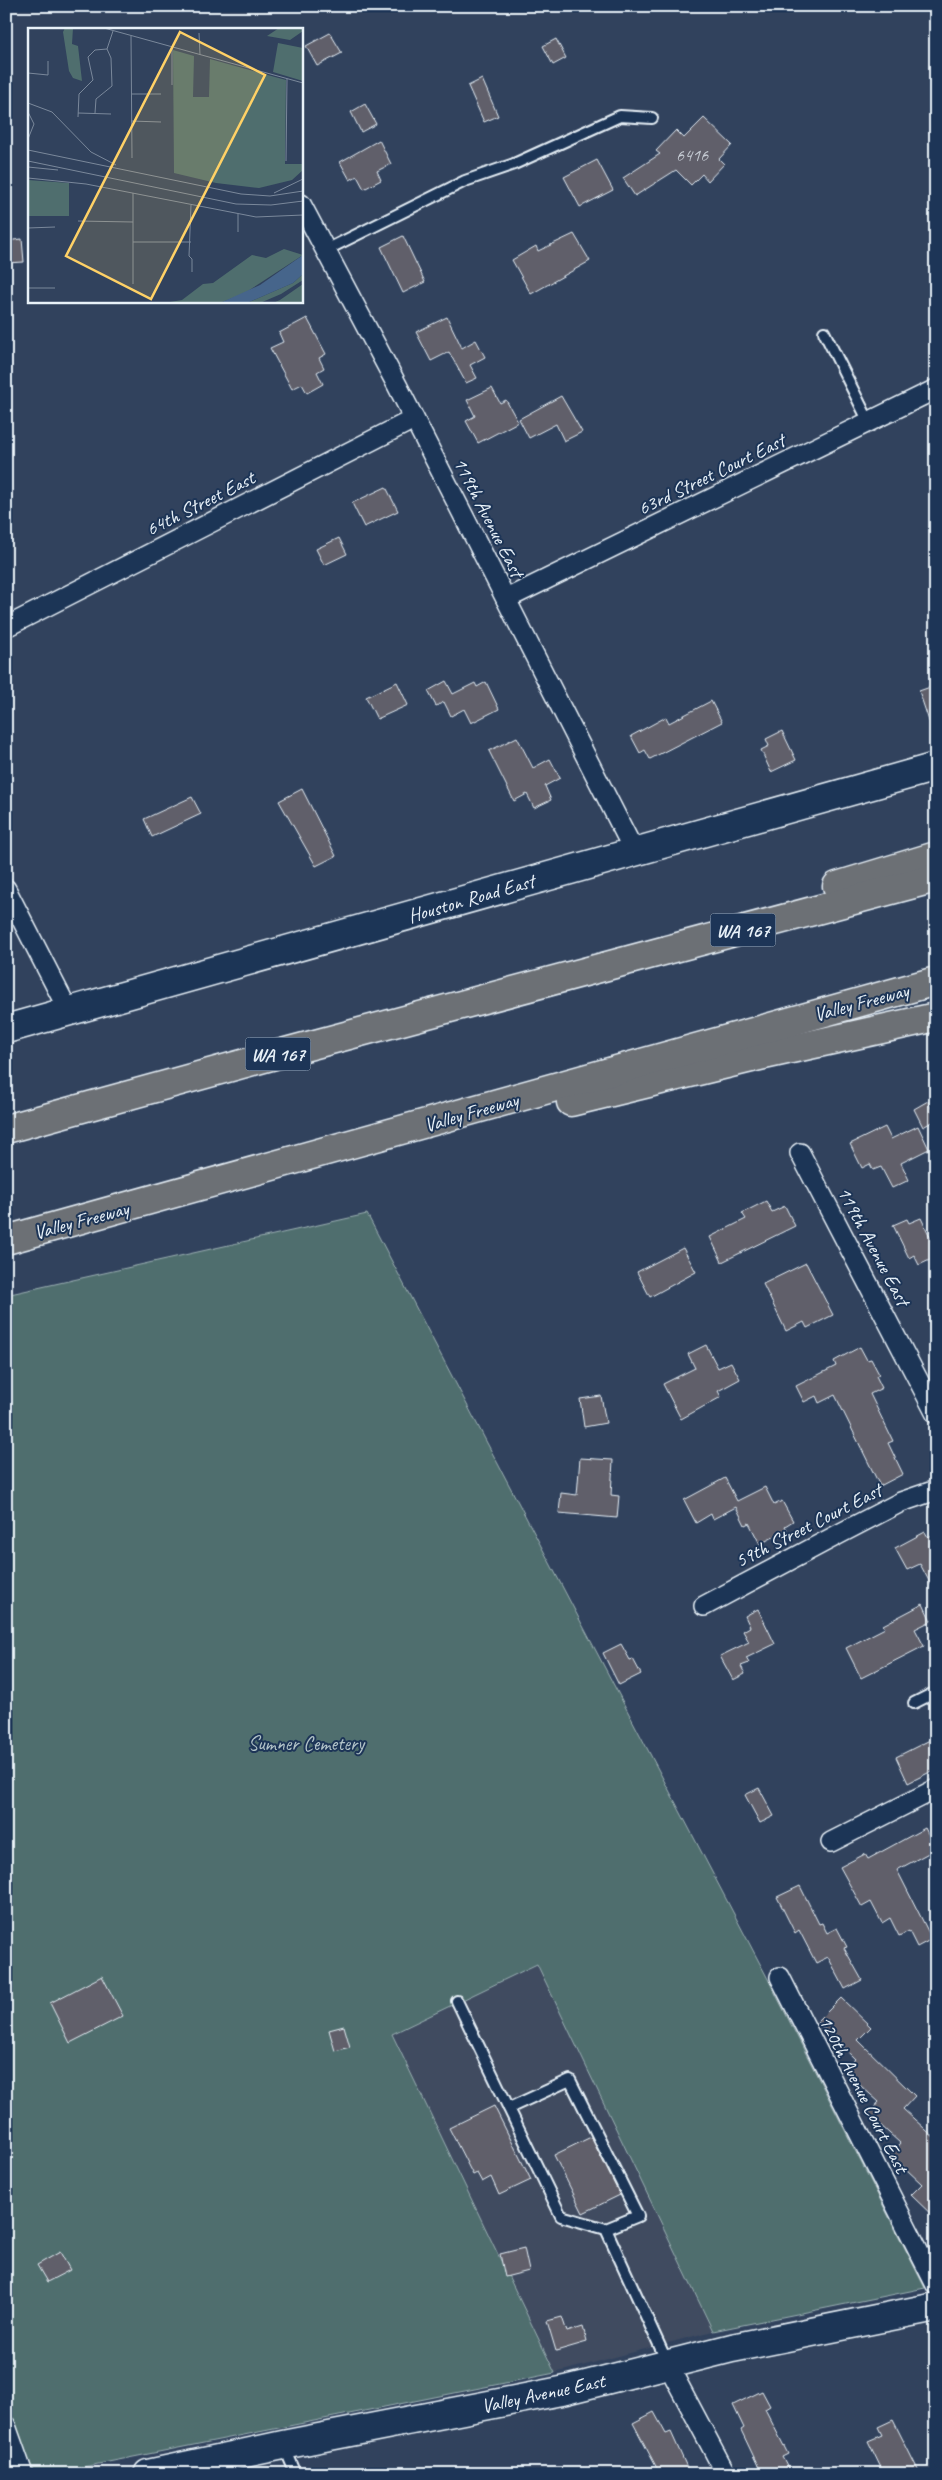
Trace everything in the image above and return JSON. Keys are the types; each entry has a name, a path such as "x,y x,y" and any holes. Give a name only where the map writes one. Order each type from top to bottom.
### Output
{"highway":[{"path":"550,982 786,903 936,856"},
{"name":"WA 167","path":"6,1129 936,878"},
{"name":"Valley Freeway","path":"6,1240 354,1145 936,981"},
{"path":"354,1145 467,1126 760,1056 936,1017"}],"street":[{"name":"119th Avenue East","path":"302,206 414,419 634,852"},
{"name":"63rd Street Court East","path":"506,599 936,389"},
{"name":"64th Street East","path":"6,627 414,419"},
{"name":"Houston Road East","path":"6,1029 936,766"},
{"path":"6,889 69,1012"},
{"name":"119th Avenue East","path":"800,1153 936,1414"},
{"name":"59th Street Court East","path":"704,1606 762,1573 802,1555 902,1502 936,1490"},
{"path":"831,1842 936,1789"},
{"name":"120th Avenue Court East","path":"780,1977 936,2285"},
{"name":"Valley Avenue East","path":"148,2474 223,2462 283,2445 566,2390 732,2348 936,2307"},
{"path":"668,2365 726,2474"},
{"path":"6,2426 23,2474"}],"lane":[{"path":"326,250 386,218 465,181 514,164 620,116 652,118"},
{"path":"824,332 869,422"},
{"path":"914,1703 936,1692"},
{"path":"457,2001 508,2108 561,2216 606,2229 638,2216 570,2080 508,2108"},
{"path":"606,2229 668,2365"},
{"path":"283,2445 296,2474"}],"shaded area":[{"path":"537,1964 713,2331 555,2373 392,2034"}],"green space":[{"name":"Sumner Cemetery","path":"367,1214 768,1979 925,2288 713,2331 537,1964 392,2034 555,2373 48,2474 6,2474 6,1295"}],"building":[{"path":"330,33 342,53 317,66 306,46"},
{"path":"556,39 566,58 553,65 543,46"},
{"path":"482,79 498,116 484,122 468,86"},
{"path":"365,104 376,124 361,132 351,112"},
{"path":"704,118 732,145 719,159 724,164 708,181 702,174 691,185 676,170 635,196 623,178 660,154 656,151 676,130 684,138"},
{"path":"379,140 391,164 377,171 381,180 364,189 357,176 350,180 340,162"},
{"path":"597,160 613,190 580,207 564,177"},
{"path":"574,234 590,261 531,294 512,260 536,246 538,251"},
{"path":"403,236 425,282 403,293 381,247"},
{"path":"22,239 24,262 6,263 6,241"},
{"path":"447,317 462,348 476,340 485,357 470,365 477,378 466,383 449,352 431,361 416,332"},
{"path":"307,318 326,354 319,358 324,368 317,372 323,384 307,393 302,384 292,389 270,348 283,342 279,333"},
{"path":"492,388 500,403 506,400 518,422 478,443 466,421 475,416 467,400"},
{"path":"561,396 582,432 564,441 556,424 529,438 519,419"},
{"path":"386,487 398,511 364,527 352,503"},
{"path":"339,538 347,554 324,565 316,549"},
{"path":"446,681 453,694 475,683 477,687 486,682 499,709 471,723 464,709 451,716 444,702 436,706 428,691"},
{"path":"397,682 408,705 377,719 366,697"},
{"path":"936,685 936,733 933,733 919,691"},
{"path":"711,701 722,722 650,759 645,750 640,753 631,736 666,717 669,723"},
{"path":"782,731 796,760 771,772 761,750 769,746 766,739"},
{"path":"517,737 533,768 550,759 560,778 545,786 551,800 534,808 527,794 514,801 489,751"},
{"path":"302,789 336,856 316,866 279,801"},
{"path":"192,797 201,814 152,837 144,819"},
{"path":"928,1101 936,1120 923,1127 914,1109"},
{"path":"918,1126 929,1149 901,1163 909,1180 892,1188 881,1167 873,1170 870,1164 862,1168 850,1144 885,1127 891,1139"},
{"path":"766,1201 772,1212 785,1206 795,1226 722,1262 710,1237 746,1219 742,1213"},
{"path":"921,1218 936,1249 936,1257 919,1265 914,1255 909,1258 893,1225 907,1219 909,1223"},
{"path":"683,1248 696,1272 650,1297 637,1272"},
{"path":"806,1263 833,1315 807,1328 804,1322 786,1331 763,1284"},
{"path":"706,1345 718,1368 731,1362 740,1379 718,1391 721,1397 681,1419 663,1384 695,1368 688,1354"},
{"path":"860,1347 867,1360 871,1359 879,1374 876,1376 882,1388 870,1394 893,1441 888,1443 903,1474 880,1486 835,1395 819,1403 816,1396 804,1402 796,1386 836,1366 834,1361"},
{"path":"601,1396 606,1423 584,1427 580,1399"},
{"path":"580,1458 613,1460 611,1495 619,1496 617,1518 559,1513 561,1493 577,1495"},
{"path":"725,1478 737,1501 765,1487 774,1505 782,1501 793,1521 785,1526 787,1530 760,1544 749,1523 745,1525 736,1507 713,1519 711,1514 696,1523 684,1500"},
{"path":"925,1532 928,1537 936,1533 936,1594 920,1564 907,1570 895,1548"},
{"path":"923,1604 931,1621 915,1629 924,1646 861,1678 846,1648 885,1628 883,1625"},
{"path":"758,1609 775,1644 746,1658 749,1663 741,1666 745,1674 733,1680 720,1656 749,1642 743,1631 750,1627 745,1616"},
{"path":"621,1644 630,1660 633,1659 641,1674 619,1685 603,1653"},
{"path":"936,1737 936,1769 908,1783 896,1757"},
{"path":"759,1788 774,1816 760,1823 745,1795"},
{"path":"925,1828 936,1849 897,1870 932,1939 917,1947 909,1931 899,1936 890,1918 882,1923 871,1902 862,1907 840,1867 865,1854 868,1859"},
{"path":"800,1886 819,1924 822,1923 827,1933 837,1928 847,1947 844,1948 862,1980 845,1989 828,1957 816,1963 799,1930 795,1933 777,1897"},
{"path":"102,1976 123,2016 70,2043 50,2003"},
{"path":"841,1998 871,2027 858,2040 915,2096 903,2109 936,2139 936,2219 911,2195 922,2184 890,2154 900,2143 868,2114 879,2102 844,2071 855,2059 817,2022"},
{"path":"344,2026 350,2047 335,2051 329,2030"},
{"path":"494,2106 531,2180 499,2195 491,2177 482,2182 477,2173 473,2175 449,2128"},
{"path":"591,2137 620,2195 583,2213 554,2155"},
{"path":"524,2248 529,2271 505,2277 500,2254"},
{"path":"60,2252 70,2270 47,2282 37,2265"},
{"path":"562,2317 567,2332 583,2327 587,2342 556,2351 547,2321"},
{"path":"762,2391 770,2406 765,2409 788,2454 782,2457 791,2474 762,2474 741,2430 744,2428 733,2405"},
{"path":"654,2412 666,2434 671,2432 690,2474 660,2474 633,2423"},
{"path":"893,2420 920,2474 884,2474 868,2441 882,2435 878,2427"}]}
